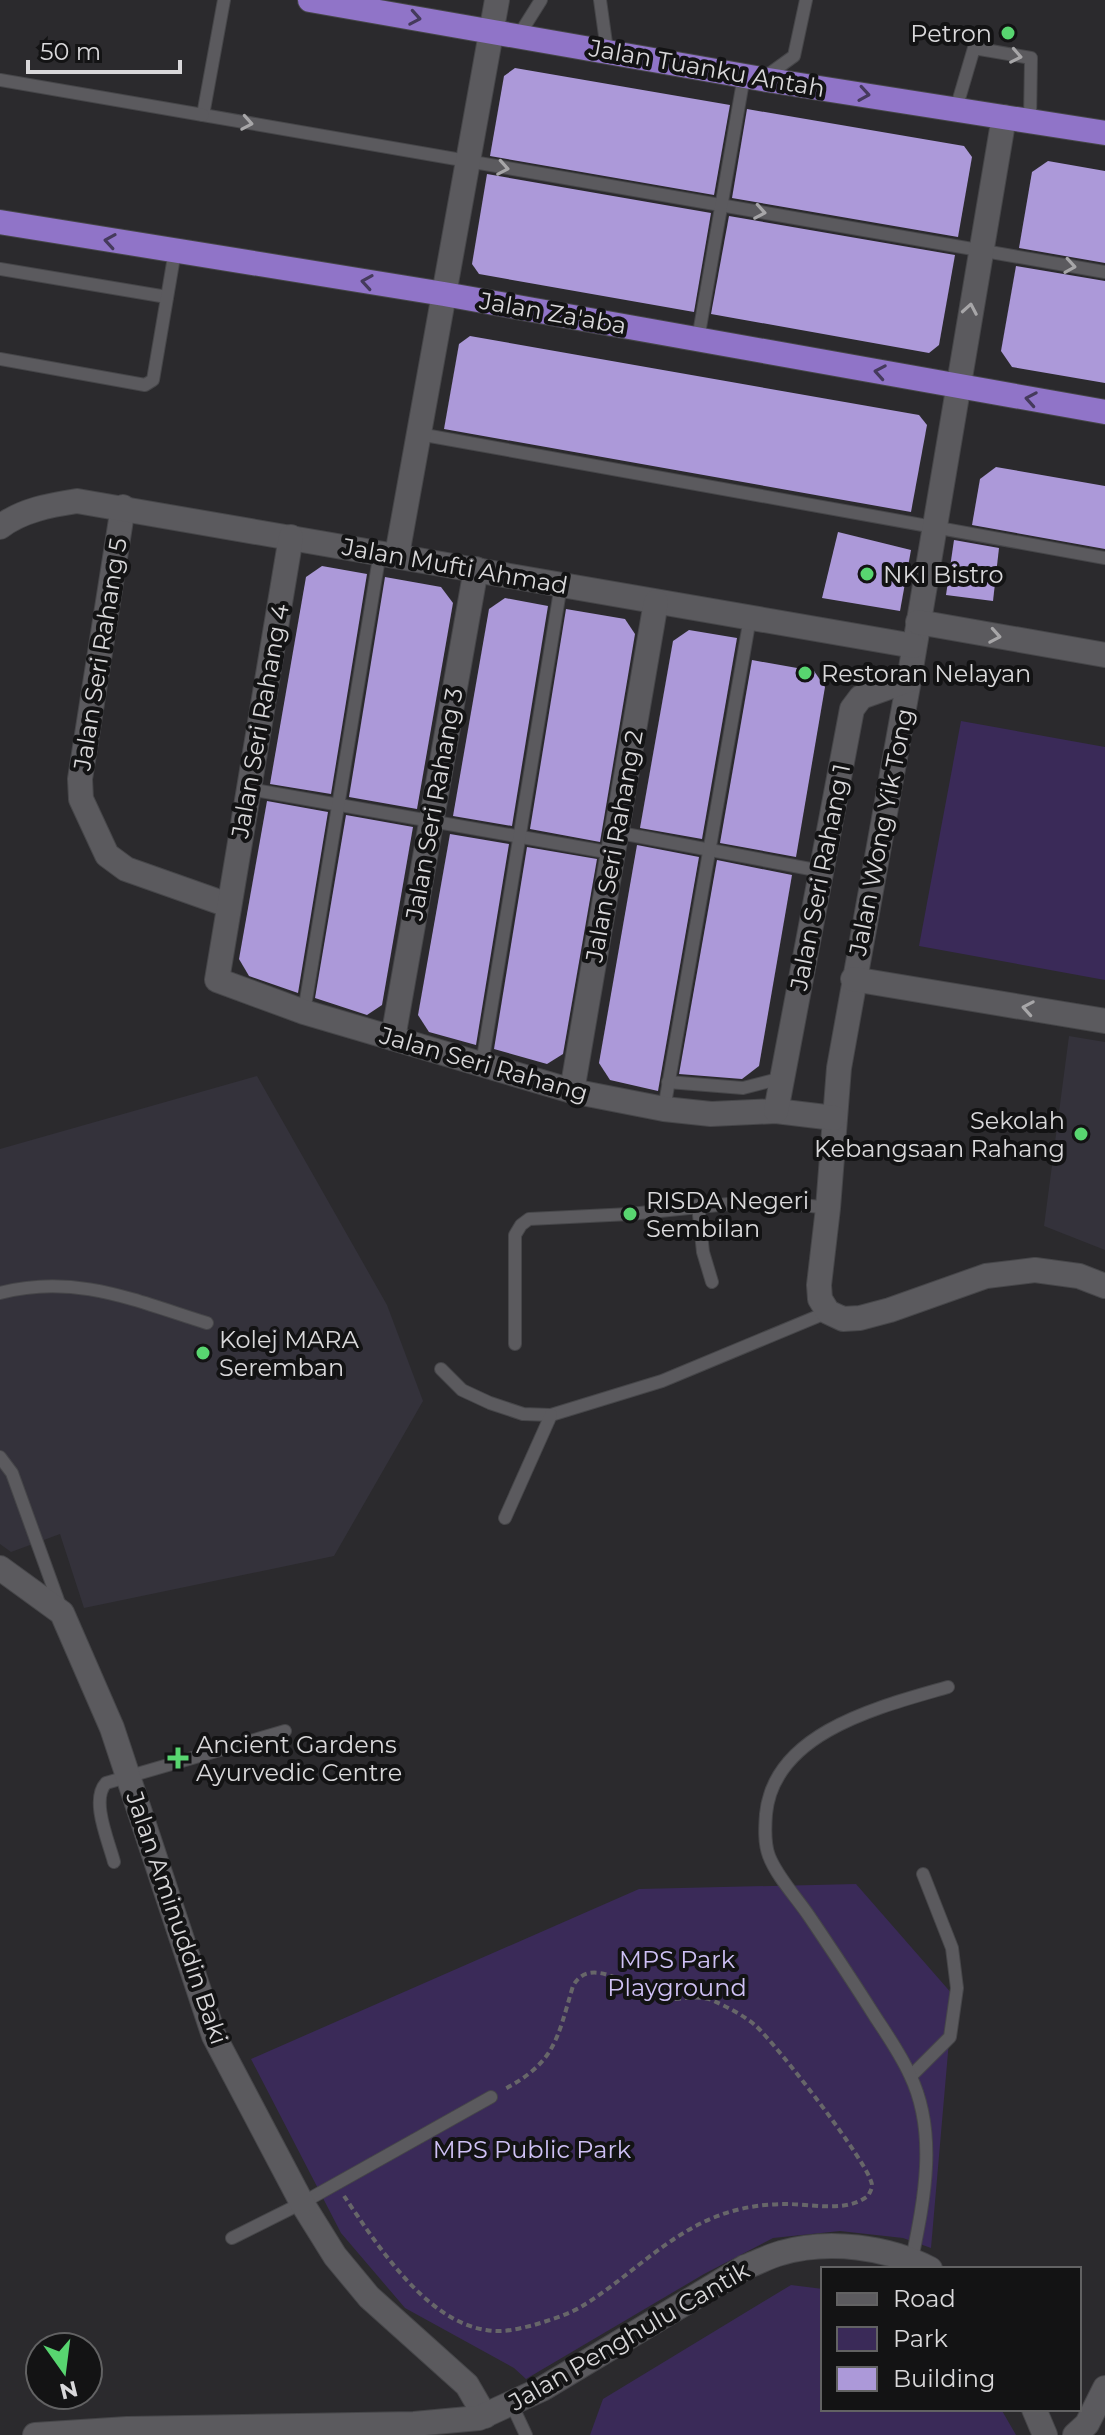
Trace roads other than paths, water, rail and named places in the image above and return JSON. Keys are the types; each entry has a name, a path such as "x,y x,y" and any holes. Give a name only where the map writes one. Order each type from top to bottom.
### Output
{"highway":[{"name":"Jalan Tuanku Antah","path":"310,0 753,77 1105,133"},
{"name":"Jalan Za'aba","path":"0,222 444,294 1105,412"}],"street":[{"path":"389,553 419,434 497,0"},
{"name":"Jalan Wong Yik Tong","path":"828,1312 820,1299 819,1285 834,1118 853,979 909,680 1004,117"},
{"name":"Jalan Mufti Ahmad","path":"3,521 42,507 77,501 123,507 914,646"},
{"name":"Jalan Seri Rahang 5","path":"123,507 80,779 81,799 107,855 126,869 228,905"},
{"name":"Jalan Seri Rahang 4","path":"228,905 291,537"},
{"name":"Jalan Seri Rahang 3","path":"393,1038 476,569"},
{"name":"Jalan Seri Rahang 2","path":"572,1091 656,602"},
{"path":"918,622 1105,655"},
{"name":"Jalan Seri Rahang 1","path":"776,1111 852,709 861,697 909,680"},
{"name":"Jalan Seri Rahang","path":"228,905 217,980 304,1012 572,1091 664,1109 711,1114 776,1111 834,1118"},
{"path":"853,979 1105,1021"},
{"path":"828,1312 843,1319 860,1318 986,1276 1035,1270 1079,1276 1105,1286"},
{"path":"0,1568 62,1613"},
{"name":"Jalan Aminuddin Baki","path":"62,1613 112,1728 214,2036 302,2203 335,2256 369,2297 467,2385 482,2420"},
{"name":"Jalan Penghulu Cantik","path":"35,2435 127,2429 482,2420 542,2389 745,2267 781,2253 835,2246 873,2251 921,2264"},
{"path":"1075,2435 1087,2424 1105,2388"},
{"path":"1035,2411 1045,2435"}],"lane":[{"path":"203,115 224,0"},
{"path":"519,35 541,0"},
{"path":"600,0 607,50"},
{"path":"698,339 721,206 753,77 794,56 806,0"},
{"path":"956,109 974,48 1031,58 1030,121"},
{"path":"0,80 1105,272"},
{"path":"0,359 145,385 153,380 175,251"},
{"path":"0,269 167,297"},
{"path":"419,434 1105,558"},
{"path":"304,1012 338,805 389,553"},
{"path":"482,1064 561,585"},
{"path":"664,1109 750,618"},
{"path":"249,789 521,837 708,849 821,871"},
{"path":"668,1082 743,1088 782,1078"},
{"path":"515,1344 515,1235 529,1219 630,1214 698,1205 778,1202 828,1208"},
{"path":"698,1205 703,1252 712,1282"},
{"path":"0,1293 33,1285 72,1285 102,1290 207,1323"},
{"path":"441,1369 462,1390 490,1403 523,1414 551,1415 662,1381 828,1312"},
{"path":"505,1518 551,1415"},
{"path":"0,1457 12,1473 62,1613"},
{"path":"921,2264 927,2163 923,2119 911,2076 839,1959 769,1856 766,1816 773,1784 813,1740 874,1709 948,1687"},
{"path":"114,1862 98,1801 100,1789 106,1783 285,1731"},
{"path":"911,2076 950,2037 957,1988 952,1948 923,1874"},
{"path":"232,2238 302,2203 491,2097"},
{"path":"511,2403 526,2435"}],"place":[{"name":"Petron","path":"1008,33"},
{"name":"NKI Bistro","path":"867,574"},
{"name":"Restoran Nelayan","path":"805,673"},
{"name":"Sekolah Kebangsaan Rahang","path":"1081,1134"},
{"name":"RISDA Negeri Sembilan","path":"630,1214"},
{"name":"Kolej MARA Seremban","path":"203,1353"},
{"name":"Ancient Gardens Ayurvedic Centre","path":"178,1758"}],"park label":[{"name":"MPS Park Playground","path":"677,1973"},
{"name":"MPS Public Park","path":"532,2149"}]}
